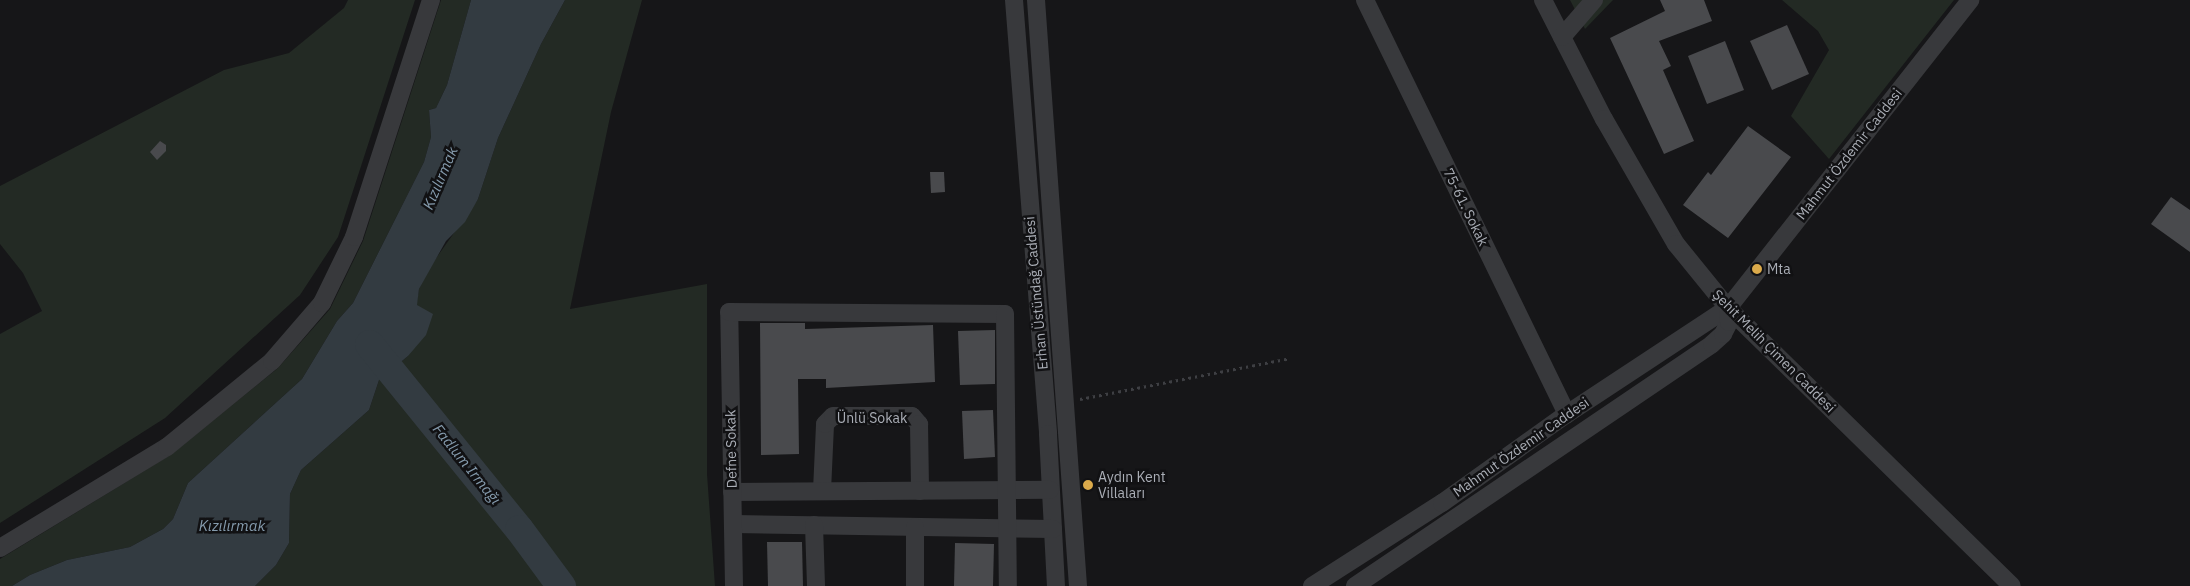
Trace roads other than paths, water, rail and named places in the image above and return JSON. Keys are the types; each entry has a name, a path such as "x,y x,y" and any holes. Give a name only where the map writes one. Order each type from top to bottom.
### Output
{"street":[{"path":"0,548 167,447 272,361 322,304 354,237 431,0"},
{"name":"Erhan Üstündağ Caddesi","path":"1014,0 1056,586"},
{"name":"Erhan Üstündağ Caddesi","path":"1036,0 1078,586"},
{"name":"75-61. Sokak","path":"1365,0 1566,414"},
{"name":"Şehit Melih Çimen Caddesi","path":"1543,0 1604,119 1676,244 1728,308 2012,586"},
{"path":"1562,38 1594,0"},
{"name":"Mahmut Özdemir Caddesi","path":"1312,586 1442,503 1566,414 1728,308 1970,0"},
{"name":"Mahmut Özdemir Caddesi","path":"1355,586 1712,344 1723,334 1729,322 1728,308"},
{"name":"Defne Sokak","path":"734,586 729,312 1005,314 1008,490"},
{"name":"Ünlü Sokak","path":"822,491 825,424 833,416 912,416 919,424 920,491"},
{"path":"1008,490 1008,586"},
{"path":"732,492 1050,490"},
{"path":"734,524 1052,529"},
{"path":"814,525 816,586"},
{"path":"915,526 915,586"}],"water":[{"name":"Kızılırmak","path":"471,0 565,0 541,44 498,138 478,199 465,222 446,241 419,289 417,305 433,314 426,335 408,356 379,380 369,410 301,470 290,494 289,543 276,565 255,586 12,586 30,575 67,560 130,547 163,529 173,519 188,483 302,379 337,321 353,303 424,162 431,137 429,110 436,108 447,85"}],"waterway":[{"name":"Fadlum Irmağı","path":"369,344 519,529 561,586"}],"place":[{"name":"Mta","path":"1757,269"},
{"name":"Aydın Kent Villaları","path":"1088,485"}]}
